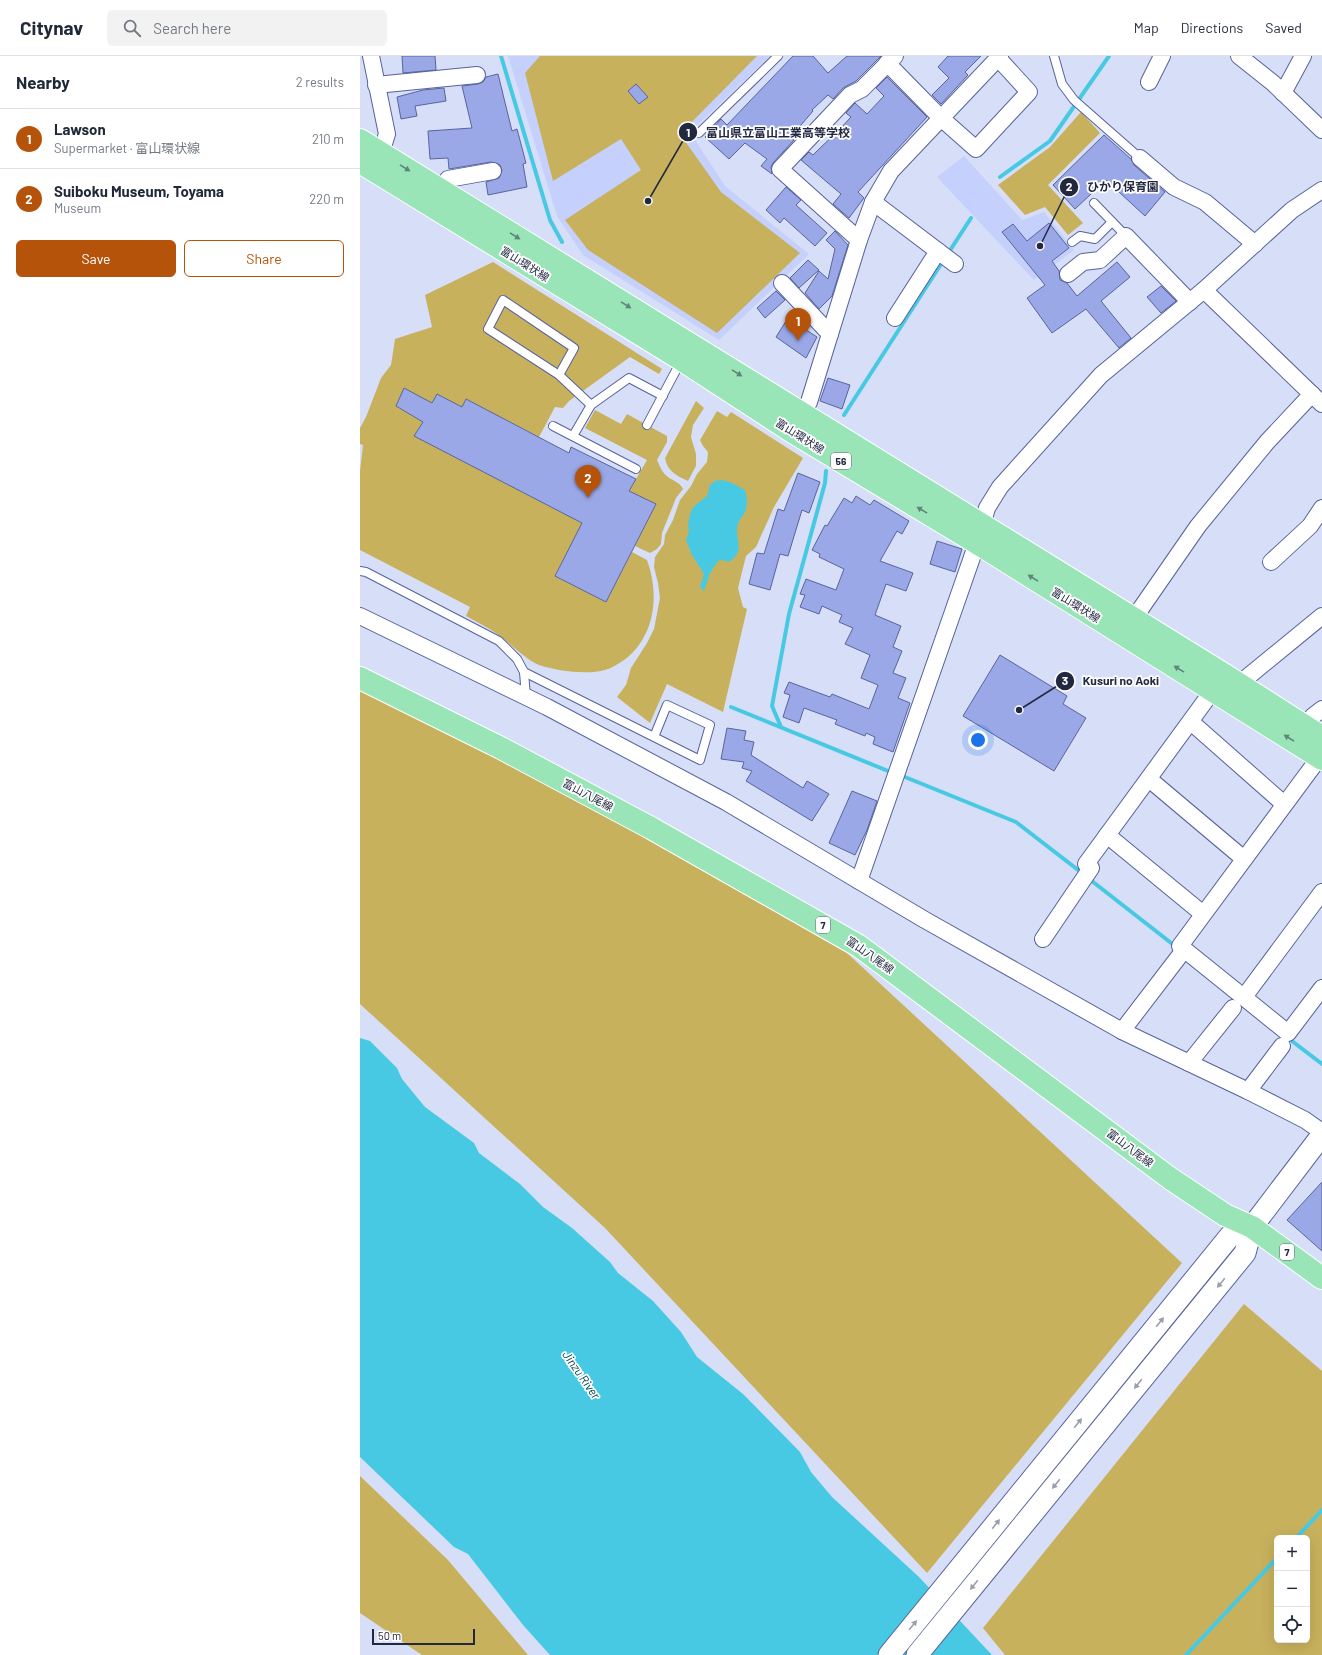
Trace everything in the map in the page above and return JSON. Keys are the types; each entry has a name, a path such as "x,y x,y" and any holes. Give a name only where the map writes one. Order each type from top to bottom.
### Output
{"main road":[{"name":"富山環状線","path":"360,140 370,161 686,353 1128,627 1226,683 1318,747"},
{"name":"富山環状線","path":"370,161 440,189 686,353"},
{"name":"富山八尾線","path":"360,678 501,748 651,828 859,946 1171,1179 1225,1215 1252,1227 1322,1278"},
{"name":"富山環状線","path":"1226,683 1318,747"}],"street":[{"path":"370,56 387,134 370,161"},
{"path":"1149,82 1162,56"},
{"path":"1284,93 1303,56"},
{"path":"796,422 810,402 859,240 873,202 891,171 941,118 999,57 1029,92 976,149 941,118 891,60 862,89 850,95 780,169 859,240"},
{"path":"1243,57 1284,93 1322,130"},
{"path":"376,85 477,75"},
{"path":"1140,158 1174,187 1205,202 1254,244"},
{"path":"440,189 448,180 493,170"},
{"path":"859,881 987,508 1000,487 1101,376 1204,290 1292,210 1322,190"},
{"path":"873,202 946,258 895,318"},
{"path":"1068,274 1083,262 1100,260 1126,236 1190,302"},
{"path":"782,283 830,334"},
{"path":"1128,627 1198,526 1267,442 1317,399 1204,290"},
{"path":"1271,562 1310,526 1322,508"},
{"path":"360,616 526,697 726,802 966,943 1122,1031 1248,1091 1305,1120 1322,1132"},
{"path":"1043,939 1091,868 1086,864 1148,778 1191,722 1226,683 1322,616"},
{"path":"1322,709 1313,716 1318,747 1284,804 1180,946 1181,954 1238,1003 1288,1033 1322,988"},
{"path":"1191,722 1284,804"},
{"path":"1148,778 1244,859"},
{"path":"1108,835 1203,914"},
{"path":"1189,1063 1238,1003 1322,892"},
{"path":"1122,1031 1181,954"},
{"path":"1248,1091 1282,1046"},
{"path":"917,1655 1245,1253 1252,1227 1322,1135"},
{"path":"889,1655 1230,1236 1252,1227"}],"lane":[{"path":"699,133 778,56"},
{"path":"1054,56 1062,84 1074,100 1140,158"},
{"path":"1094,203 1126,236"},
{"path":"1072,242 1080,236 1095,239 1112,222"},
{"path":"559,375 574,348 503,300 488,329 559,375 591,405"},
{"path":"647,425 686,353"},
{"path":"573,436 591,405 629,378 663,396"},
{"path":"553,426 636,469"},
{"path":"360,571 366,572 410,594 499,641 517,659 524,672 526,697"},
{"path":"524,672 654,737 700,760 710,725 667,706 654,737"}],"shaded area":[{"path":"508,56 770,56 690,132 725,186 809,254 719,340 583,255 557,216"},
{"path":"540,56 757,56 680,134 721,192 800,253 717,333 588,250 565,220 641,170 621,139 553,181 525,73"},
{"path":"1081,112 1100,133 1048,185 1083,223 1068,235 1045,207 1025,215 998,185 1050,147"},
{"path":"964,156 1022,220 1044,212 1074,250 1034,280 937,177"},
{"path":"493,262 662,369 659,374 630,357 569,401 563,408 555,407 539,437 466,399 462,407 437,394 426,414 405,388 396,406 423,422 415,436 582,523 555,576 606,602 632,552 647,560 651,573 654,601 648,627 642,640 634,651 624,660 605,670 572,672 539,665 524,656 496,633 466,616 470,607 360,550 360,471 363,445 360,444 360,428 366,417 381,378 391,365 395,339 432,327 425,295"},
{"path":"696,401 704,408 693,425 691,437 696,454 696,466 688,481 670,470 665,458"},
{"path":"595,410 621,424 627,414 667,436 667,442 657,460 664,474 678,483 683,489 676,498 662,533 661,544 657,549 650,553 635,546 656,504 629,491 647,460 585,428"},
{"path":"717,411 727,417 731,412 803,458 774,507 756,547 746,556 738,588 743,607 747,609 723,712 667,684 650,723 617,697 626,685 631,668 654,629 660,598 654,567 655,557 664,544 665,535 673,520 680,500 691,486 697,474 707,462 708,452 700,440"},
{"path":"360,686 509,759 847,953 1182,1263 927,1573 605,1228 360,1004"},
{"path":"1244,1304 1322,1371 1322,1655 1005,1655 983,1628"},
{"path":"360,1476 448,1560 528,1655 422,1655 360,1613"}],"water":[{"path":"722,480 732,483 745,490 747,507 737,528 739,546 737,554 729,562 723,560 718,561 710,573 704,591 700,587 704,574 692,555 686,540 689,531 688,525 693,507 707,496 710,485 715,481"},
{"name":"Jinzu River","path":"360,1038 370,1041 397,1068 402,1079 425,1107 474,1143 479,1153 520,1184 543,1207 572,1228 610,1262 618,1273 653,1301 681,1332 697,1357 743,1394 800,1452 811,1472 832,1497 919,1577 992,1655 550,1655 523,1625 468,1554 454,1547 360,1457"}],"building":[{"path":"402,56 435,56 436,70 403,73"},
{"path":"793,56 813,56 828,73 847,56 881,56 856,81 843,88 833,99 828,95 812,110 813,111 790,138 794,140 773,163 771,167 772,174 761,166 767,159 745,143 729,159 705,137 721,119 727,125"},
{"path":"948,56 981,56 965,72 968,75 941,104 932,95 949,78 938,67"},
{"path":"498,74 512,131 517,129 526,163 523,164 527,187 488,195 486,182 499,178 502,170 500,165 491,162 449,169 448,158 430,159 428,131 472,128 462,86 478,84 483,82 486,77"},
{"path":"887,77 927,117 858,192 864,198 849,218 833,204 841,194 801,160 809,152 813,155 838,131 851,117 846,113 855,103 867,114 884,96 876,88"},
{"path":"636,84 648,97 639,104 628,91"},
{"path":"444,88 446,101 415,106 417,116 401,119 397,97 423,90"},
{"path":"1104,135 1131,159 1134,165 1165,192 1145,216 1106,180 1075,209 1053,185"},
{"path":"786,187 801,200 796,205 827,233 815,246 784,218 780,223 766,210"},
{"path":"1049,223 1069,248 1052,261 1059,271 1060,280 1067,283 1077,296 1117,262 1130,277 1101,301 1131,338 1119,348 1086,309 1052,333 1027,298 1045,285 1002,232 1013,224 1027,241"},
{"path":"835,231 848,245 832,296 819,309 805,293 819,271 828,279 835,249 826,240"},
{"path":"808,260 819,270 799,288 790,278"},
{"path":"1161,286 1176,301 1161,313 1147,297"},
{"path":"776,291 785,300 765,318 757,308"},
{"path":"788,318 817,337 806,358 776,337"},
{"path":"828,378 850,385 842,409 820,401"},
{"path":"404,388 432,403 437,394 462,407 466,399 569,453 571,447 636,479 629,491 656,504 606,602 555,576 582,523 414,436 423,422 396,406"},
{"path":"798,473 820,482 809,513 802,510 788,556 780,554 770,590 749,584 757,553 764,554 778,509 784,511"},
{"path":"856,496 870,505 874,500 909,521 902,534 897,531 880,561 913,573 906,591 886,584 875,615 901,626 893,647 902,651 893,673 906,678 898,698 910,703 893,752 873,744 875,737 866,733 865,736 835,724 837,720 804,708 799,723 783,717 790,695 784,693 789,682 830,697 832,694 869,709 878,685 861,678 870,655 845,644 853,628 839,622 842,615 822,606 819,614 800,607 805,595 800,594 806,579 836,590 844,569 819,557 820,554 812,550 825,525 827,526 844,498 852,503"},
{"path":"937,541 962,549 955,572 930,564"},
{"path":"1000,655 1067,696 1063,704 1086,718 1054,771 963,716"},
{"path":"727,728 746,731 744,740 754,742 751,755 803,788 807,781 829,794 812,821 746,781 752,771 742,768 744,762 721,759"},
{"path":"852,791 877,801 867,830 855,855 829,843"},
{"path":"1322,1182 1322,1251 1287,1220"}],"waterway":[{"path":"501,56 550,220 562,242"},
{"path":"1000,177 1050,141 1109,56"},
{"path":"947,255 971,218"},
{"path":"844,415 943,261"},
{"path":"781,727 772,706 789,614 825,483 826,471"},
{"path":"731,707 893,773"},
{"path":"900,775 1016,822 1082,873"},
{"path":"1088,878 1175,946"},
{"path":"1288,1038 1322,1064"},
{"path":"1299,1535 1322,1510"},
{"path":"1186,1655 1274,1561"}],"place":[{"name":"富山県立富山工業高等学校","path":"648,201"},
{"name":"ひかり保育園","path":"1040,246"},
{"name":"Lawson","path":"798,341"},
{"name":"Suiboku Museum, Toyama","path":"588,498"},
{"name":"Kusuri no Aoki","path":"1019,710"}]}
